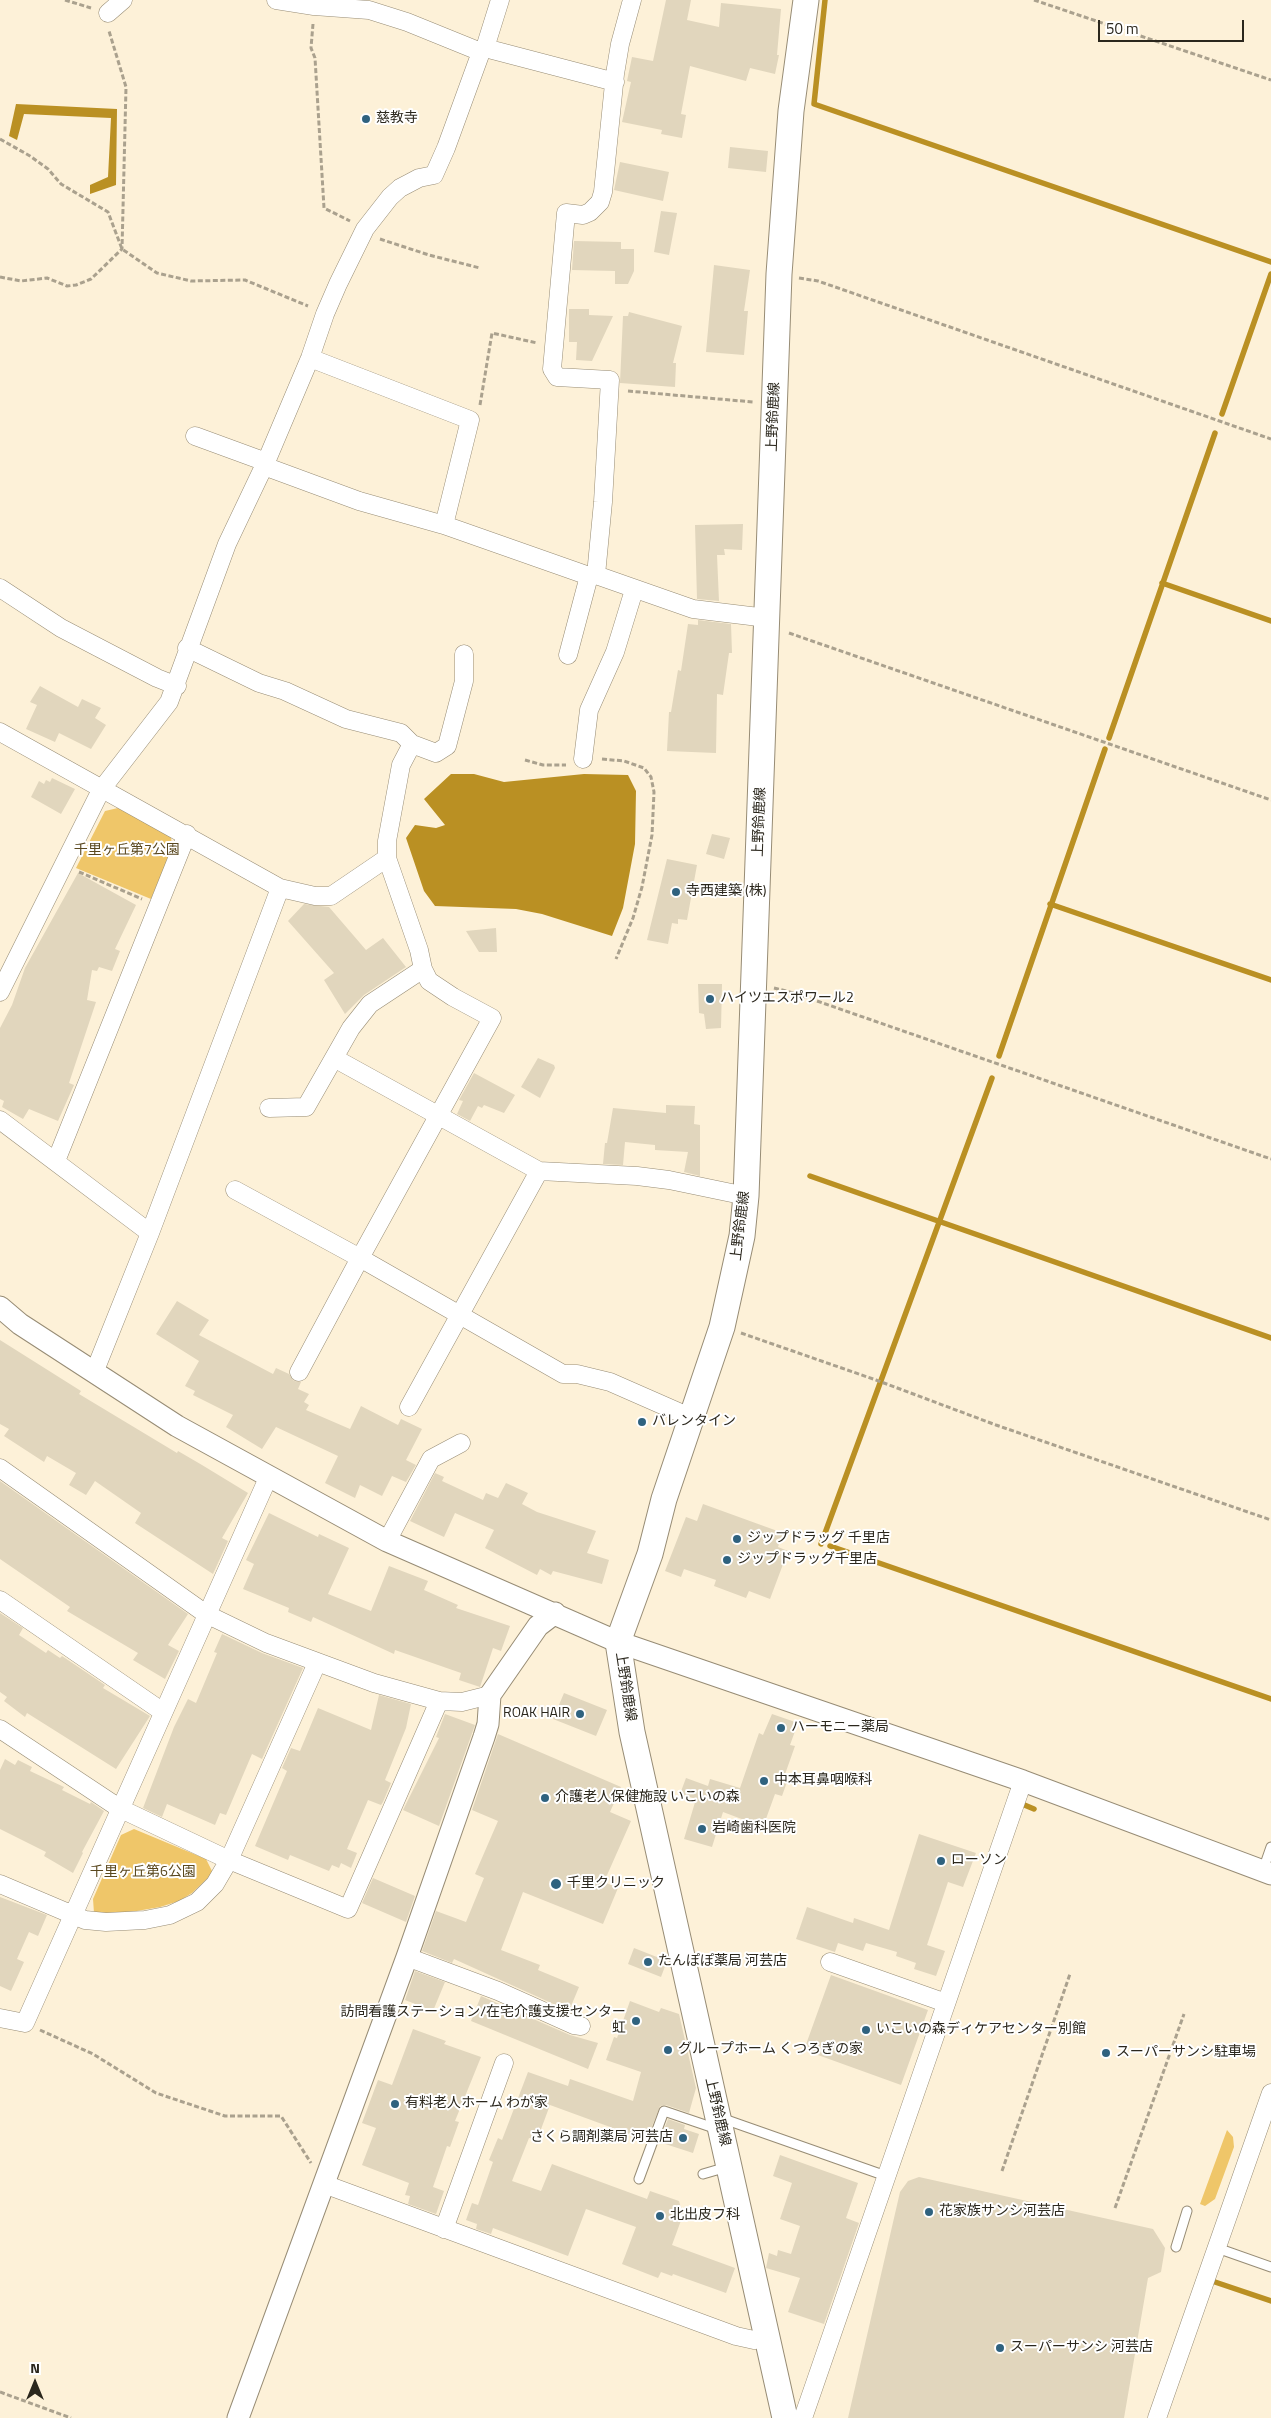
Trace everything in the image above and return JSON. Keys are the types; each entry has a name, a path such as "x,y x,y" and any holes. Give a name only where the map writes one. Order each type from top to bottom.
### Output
{"main road":[{"name":"上野鈴鹿線","path":"785,2418 632,1732 618,1642 650,1554 664,1499 722,1327 739,1253 746,1196 779,274 791,111 806,0"}],"street":[{"path":"108,12 123,0"},
{"path":"276,0 314,6 370,5 407,22 483,50 615,82"},
{"path":"0,992 101,790 169,702 177,686 177,678 187,648 227,544 265,464 310,358 325,314 364,231 390,197 400,188 418,178 434,175 483,50 500,0"},
{"path":"568,655 592,576 603,502 610,380 557,377 552,369 566,212 584,215 600,202 603,192 620,44 632,0"},
{"path":"310,358 470,420 444,525"},
{"path":"195,436 359,501 444,525 693,609 768,618"},
{"path":"0,588 62,628 157,678 177,686"},
{"path":"583,759 589,710 614,652 634,590"},
{"path":"187,648 259,683 285,691 346,719 401,733 412,744 436,753 447,746 464,681 464,654"},
{"path":"0,732 101,790 187,834 280,888 315,896 331,896 387,858"},
{"path":"298,1372 492,1018 452,997 429,981 422,969 419,950 387,858 387,840 401,765 412,744"},
{"path":"56,1161 187,834"},
{"path":"94,1373 150,1233 280,888"},
{"path":"269,1108 306,1107 351,1028 370,1004 422,969"},
{"path":"334,1058 539,1171 636,1176 669,1180 746,1196"},
{"path":"0,1120 150,1233"},
{"path":"409,1407 539,1171"},
{"path":"234,1190 360,1258 563,1374 577,1374 610,1382 635,1391 692,1418"},
{"path":"0,1307 20,1324 177,1426 268,1478 387,1541 618,1642 1019,1794 1267,1873"},
{"path":"387,1541 430,1459 461,1442"},
{"path":"0,1468 206,1614 266,1643 374,1684 439,1701 462,1702 490,1695"},
{"path":"0,2018 25,2023 119,1808 268,1478"},
{"path":"0,1600 163,1712"},
{"path":"238,2418 407,1956 484,1737 488,1724 490,1695 538,1626 554,1613"},
{"path":"0,1884 85,1920 106,1922 145,1920 170,1915 197,1902 208,1894 229,1860 317,1663"},
{"path":"0,1729 119,1808 229,1860 348,1909 439,1701"},
{"path":"803,2418 1019,1794"},
{"path":"407,1956 498,1991 574,2025 581,2026"},
{"path":"830,1962 946,2003"},
{"path":"444,2229 504,2063"},
{"path":"1157,2418 1271,2094"},
{"path":"324,2184 736,2336 754,2340 767,2338"}],"lane":[{"path":"1267,1873 1271,1847"},
{"path":"639,2179 664,2111 720,2124 886,2176"},
{"path":"704,2174 730,2166"},
{"path":"1176,2247 1187,2211"},
{"path":"1217,2248 1271,2267"}],"path":[{"path":"0,277 21,281 47,278 67,286 76,285 91,279 122,249 126,87 110,36 108,12 65,0"},
{"path":"1034,0 1271,80"},
{"path":"314,6 311,48 315,58 324,208 364,231 429,255 480,268"},
{"path":"0,139 48,169 61,184 108,212 122,249 157,273 191,281 245,280 325,314"},
{"path":"779,274 818,281 1271,439"},
{"path":"470,420 479,409 492,333 554,347"},
{"path":"609,390 759,402"},
{"path":"768,618 790,634 1271,800"},
{"path":"525,760 542,764 567,764 583,759 605,759 635,764 644,768 651,777 654,792 652,835 642,887 633,918 616,959"},
{"path":"64,866 158,906"},
{"path":"754,983 794,994 1271,1159"},
{"path":"722,1327 888,1384 996,1425 1271,1520"},
{"path":"1002,2170 1070,1974"},
{"path":"1115,2208 1184,2014"},
{"path":"25,2023 93,2054 156,2093 225,2116 281,2116 324,2184"},
{"path":"0,2392 71,2418"}],"green space":[{"name":"千里ヶ丘第7公園","path":"118,808 171,836 172,849 151,899 76,868 105,811"},
{"name":"千里ヶ丘第6公園","path":"134,1829 206,1859 213,1873 192,1893 179,1901 160,1907 125,1913 94,1913 93,1899 121,1835"},
{"path":"1227,2130 1233,2137 1234,2147 1215,2199 1205,2206 1200,2204"}],"shaded area":[{"path":"16,104 117,109 116,185 90,194 90,185 108,177 111,118 24,114 17,140 9,136"},
{"path":"451,774 474,774 504,782 584,774 628,775 636,791 635,844 623,908 612,936 542,914 516,909 435,906 424,891 406,838 415,825 436,828 445,825 424,799"}],"building":[{"path":"666,0 691,0 687,20 719,27 721,3 781,9 777,55 779,55 775,74 750,68 746,81 690,66 681,114 686,115 682,138 661,134 662,130 622,122 631,82 627,81 632,57 653,61"},
{"path":"730,147 768,151 766,172 728,168"},
{"path":"620,162 669,172 663,201 614,190"},
{"path":"661,211 677,213 669,255 654,252"},
{"path":"574,241 621,242 621,249 634,249 634,271 628,284 615,284 615,271 572,270"},
{"path":"714,265 750,270 744,311 748,311 744,355 706,352"},
{"path":"569,309 589,309 589,315 613,316 592,361 576,360 577,342 569,342"},
{"path":"629,312 682,326 673,363 676,363 675,387 620,383 623,316 628,316"},
{"path":"743,524 742,550 724,549 725,555 717,555 719,601 697,599 695,525"},
{"path":"698,620 731,624 732,653 729,653 723,695 717,694 716,753 667,751 669,712 671,712 678,670 681,671 688,624 698,625"},
{"path":"40,686 78,707 82,699 101,708 95,718 106,725 91,749 59,733 55,742 26,729 37,705 30,702"},
{"path":"52,778 75,789 61,814 31,797 39,781 44,784 46,780 50,782"},
{"path":"712,834 730,838 724,859 706,854"},
{"name":"寺西建築 (株)","path":"667,859 697,865 687,920 678,919 678,924 672,923 668,944 647,940"},
{"path":"78,873 136,905 115,949 120,951 112,971 99,967 97,971 92,970 87,1000 96,1002 69,1083 74,1085 58,1121 29,1109 23,1119 2,1107 4,1101 0,1099 0,1028 12,1005 25,968"},
{"path":"304,904 329,907 366,950 383,938 406,967 364,995 345,1014 324,980 334,973 288,921"},
{"path":"496,928 497,952 479,952 466,931"},
{"name":"ハイツエスポワール2","path":"698,984 722,984 721,1028 706,1029 704,1014 699,1013"},
{"path":"538,1058 554,1065 555,1068 540,1098 521,1087"},
{"path":"474,1073 515,1095 504,1113 484,1105 482,1108 478,1106 470,1121 457,1114 463,1101 459,1100"},
{"path":"666,1105 695,1106 694,1124 700,1125 700,1176 684,1172 688,1152 655,1150 655,1145 625,1142 623,1165 603,1164 605,1143 607,1143 613,1108 666,1113"},
{"path":"177,1301 209,1320 199,1335 273,1374 276,1368 289,1374 294,1381 301,1382 298,1389 309,1394 304,1402 309,1405 306,1410 350,1429 361,1406 398,1425 401,1419 422,1429 406,1460 416,1465 406,1482 392,1476 382,1496 360,1485 355,1498 325,1483 338,1456 276,1427 262,1449 226,1427 233,1415 193,1395 195,1391 185,1386 199,1361 156,1334"},
{"path":"0,1340 81,1391 79,1394 248,1493 222,1538 228,1541 213,1574 135,1523 141,1513 95,1481 86,1495 69,1485 76,1473 47,1456 44,1462 4,1436 9,1429 0,1424"},
{"path":"435,1473 444,1477 442,1481 483,1500 486,1493 498,1498 506,1483 528,1493 522,1504 537,1512 596,1531 587,1553 609,1560 602,1584 553,1571 551,1575 540,1569 537,1575 485,1548 494,1530 455,1513 444,1537 410,1521"},
{"path":"0,1481 188,1614 168,1645 179,1651 165,1679 133,1660 138,1653 67,1611 70,1607 0,1559"},
{"name":"ジップドラッグ千里店","path":"703,1504 783,1533 778,1547 788,1551 770,1599 749,1591 746,1598 714,1586 716,1580 684,1569 681,1577 665,1571 686,1517 697,1521"},
{"path":"269,1513 318,1537 319,1534 349,1548 328,1594 371,1611 389,1566 428,1581 424,1590 458,1605 456,1608 510,1626 501,1651 493,1648 480,1687 459,1680 461,1673 395,1650 394,1654 313,1617 311,1622 288,1612 289,1608 243,1589 254,1564 246,1560"},
{"path":"0,1613 23,1628 19,1635 46,1653 48,1650 60,1658 62,1656 105,1685 103,1688 150,1716 116,1769 27,1713 25,1717 4,1701 7,1697 0,1692"},
{"path":"222,1634 262,1653 303,1668 262,1759 252,1754 226,1815 220,1813 215,1825 167,1804 162,1817 143,1808 174,1727 188,1699 196,1703 217,1653 214,1652"},
{"name":"ROAK HAIR","path":"564,1693 607,1710 596,1736 553,1719"},
{"path":"379,1695 411,1704 406,1728 385,1780 391,1783 383,1802 381,1805 368,1800 347,1849 357,1853 351,1868 341,1863 339,1868 332,1865 329,1871 290,1855 288,1860 255,1846 287,1771 282,1768 291,1748 300,1751 318,1708 371,1730"},
{"path":"445,1714 475,1725 439,1826 403,1810 439,1738 436,1737"},
{"path":"772,1714 798,1723 790,1745 795,1746 783,1780 787,1782 782,1796 775,1794 763,1827 723,1812 712,1847 684,1839 696,1799 680,1794 686,1778 708,1786 710,1779 740,1788 759,1733 763,1735"},
{"path":"498,1734 621,1787 610,1812 631,1821 604,1882 618,1888 603,1924 523,1892 501,1950 540,1965 538,1970 579,1987 569,2011 454,1959 452,1963 422,1951 436,1911 466,1922 484,1878 475,1874 498,1821 472,1810"},
{"path":"5,1759 15,1765 18,1760 32,1767 30,1771 64,1787 62,1790 90,1804 91,1802 104,1811 73,1873 44,1856 46,1852 0,1829 0,1770"},
{"path":"919,1834 976,1853 963,1887 948,1882 927,1945 945,1951 936,1976 914,1969 916,1963 896,1956 897,1952 866,1943 863,1951 838,1943 835,1952 796,1939 807,1907 853,1923 854,1918 889,1930"},
{"path":"373,1878 415,1896 406,1922 362,1903"},
{"path":"0,1897 47,1915 38,1936 29,1932 17,1959 24,1962 11,1991 0,1986"},
{"name":"たんぽぽ薬局 河芸店","path":"634,1948 667,1961 661,1977 628,1964"},
{"path":"415,1971 445,1982 433,2011 405,2000"},
{"name":"いこいの森ディケアセンター別館","path":"831,1975 928,2010 901,2085 804,2050"},
{"path":"481,1996 570,2035 598,2043 588,2069 471,2021"},
{"path":"630,2001 659,2012 661,2008 679,2014 696,2088 689,2113 666,2105 660,2106 647,2139 643,2139 550,2105 537,2140 529,2138 512,2181 541,2191 552,2164 647,2199 650,2191 679,2201 683,2215 672,2245 735,2268 726,2293 673,2274 672,2276 661,2272 658,2278 622,2264 636,2227 586,2209 568,2256 493,2228 491,2234 476,2229 477,2224 466,2220 472,2203 478,2205 493,2162 489,2160 498,2138 502,2140 528,2072 568,2086 570,2079 633,2101 641,2072 606,2060 614,2037 617,2038"},
{"path":"413,2029 446,2041 444,2044 481,2057 455,2121 459,2122 450,2147 447,2146 433,2187 444,2191 436,2214 408,2204 410,2196 405,2195 409,2183 362,2165 376,2128 362,2123 378,2080 392,2085"},
{"name":"さくら調剤薬局 河芸店","path":"668,2119 685,2125 684,2129 699,2134 693,2153 659,2142"},
{"path":"780,2155 858,2183 846,2218 859,2223 824,2324 788,2312 800,2278 766,2268 769,2253 777,2256 778,2250 791,2254 800,2226 780,2219 792,2183 773,2176"},
{"name":"スーパーサンシ 河芸店","path":"919,2177 1153,2229 1165,2248 1161,2272 1148,2278 1124,2418 848,2418 900,2192 908,2181"}],"waterway":[{"path":"825,0 814,104 1271,262"},
{"path":"1222,414 1271,274"},
{"path":"1109,738 1215,433"},
{"path":"1162,583 1271,621"},
{"path":"999,1056 1105,749"},
{"path":"1050,904 1271,980"},
{"path":"821,1544 992,1078"},
{"path":"810,1176 1271,1338"},
{"path":"830,1546 1271,1699"},
{"path":"1022,1804 1034,1809"},
{"path":"1212,2281 1271,2301"}],"place":[{"name":"慈教寺","path":"366,119"},
{"name":"寺西建築 (株)","path":"676,892"},
{"name":"ハイツエスポワール2","path":"710,999"},
{"name":"バレンタイン","path":"642,1422"},
{"name":"ジップドラッグ 千里店","path":"737,1539"},
{"name":"ジップドラッグ千里店","path":"727,1560"},
{"name":"ROAK HAIR","path":"580,1714"},
{"name":"ハーモニー薬局","path":"781,1728"},
{"name":"中本耳鼻咽喉科","path":"764,1781"},
{"name":"介護老人保健施設 いこいの森","path":"545,1798"},
{"name":"岩崎歯科医院","path":"702,1829"},
{"name":"ローソン","path":"941,1861"},
{"name":"千里クリニック","path":"556,1884"},
{"name":"たんぽぽ薬局 河芸店","path":"648,1962"},
{"name":"訪問看護ステーション/在宅介護支援センター 虹","path":"636,2021"},
{"name":"いこいの森ディケアセンター別館","path":"866,2030"},
{"name":"グループホーム くつろぎの家","path":"668,2050"},
{"name":"スーパーサンシ駐車場","path":"1106,2053"},
{"name":"有料老人ホーム わが家","path":"395,2104"},
{"name":"さくら調剤薬局 河芸店","path":"683,2138"},
{"name":"花家族サンシ河芸店","path":"929,2212"},
{"name":"北出皮フ科","path":"660,2216"},
{"name":"スーパーサンシ 河芸店","path":"1000,2348"}]}
